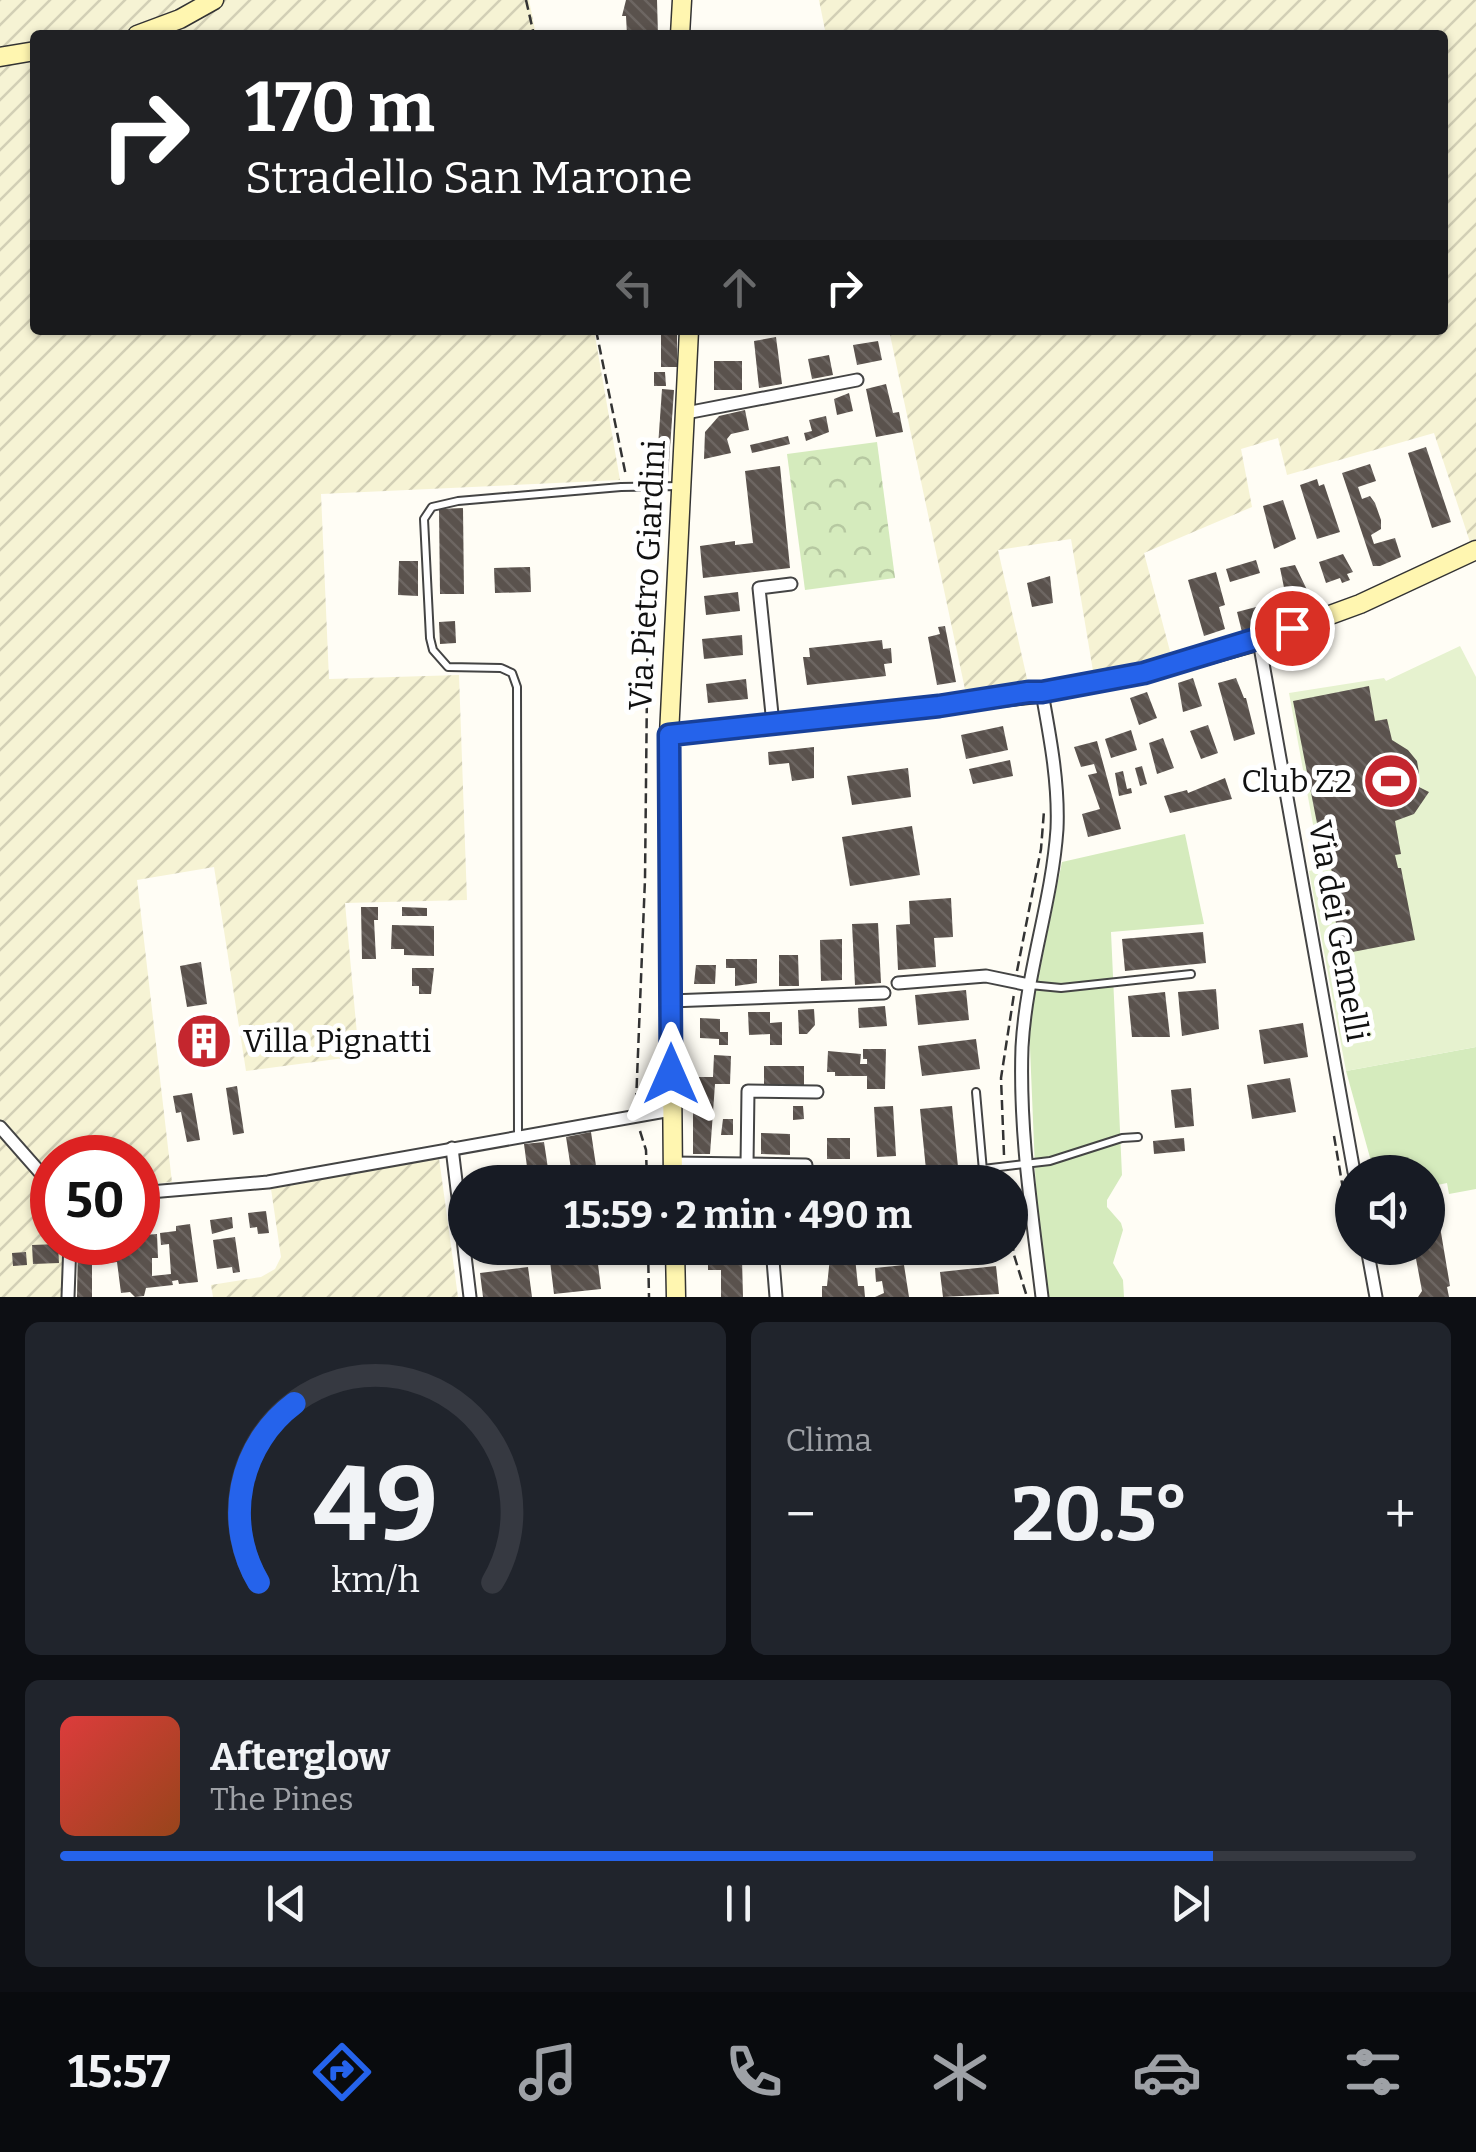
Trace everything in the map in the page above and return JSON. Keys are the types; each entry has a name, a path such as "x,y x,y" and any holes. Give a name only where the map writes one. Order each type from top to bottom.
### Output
{"street":[{"path":"150,30 214,0"},
{"path":"680,30 682,0"},
{"path":"0,58 30,52"},
{"name":"Via Pietro Giardini","path":"672,1163 669,735 689,335"},
{"path":"686,413 858,380"},
{"path":"669,735 939,706 1144,673 1259,641 1360,604 1476,550"},
{"path":"774,724 759,588 792,584"},
{"name":"Via dei Gemelli","path":"1259,641 1351,1155"},
{"path":"1026,1165 1022,983 1057,824 1052,746 1042,692"},
{"path":"898,983 974,976 1022,983"},
{"path":"670,1001 884,993"},
{"path":"747,1164 748,1091 817,1092"},
{"path":"160,1191 268,1182 671,1110"},
{"path":"0,1127 30,1161"},
{"path":"452,1148 470,1297"},
{"path":"672,1163 806,1165"},
{"path":"1028,1188 1042,1297"},
{"path":"68,1297 69,1265"},
{"path":"675,1265 676,1297"},
{"path":"773,1265 776,1297"},
{"path":"1370,1265 1376,1297"}],"lane":[{"path":"518,1136 516,679 501,668 448,667 432,650 424,519 432,507 458,501 682,486"},
{"path":"1022,983 1061,988 1192,974"},
{"path":"976,1092 982,1165"},
{"path":"1026,1165 1138,1137"}],"path":[{"path":"526,0 533,30"},
{"path":"597,335 627,482 649,482 645,878 636,1114 646,1165"},
{"path":"1004,1165 1001,1078 1022,983 1044,802"},
{"path":"648,1265 649,1297"},
{"path":"1017,1265 1027,1297"}],"shaded area":[{"path":"0,0 529,0 535,30 30,30 30,335 595,335 620,480 321,494 329,679 459,675 467,900 345,903 359,1056 246,1071 214,867 137,880 172,1182 160,1183 160,1135 30,1135 30,1265 63,1265 61,1297 0,1297"},
{"path":"819,0 1476,0 1476,539 1470,542 1434,433 1287,475 1278,438 1241,449 1252,507 1144,553 1171,655 1093,671 1071,539 998,550 1028,683 966,694 890,335 1448,335 1448,30 825,30"},
{"path":"439,1158 448,1224 448,1265 454,1265 458,1297 213,1297 211,1285 261,1277 275,1269 281,1257 271,1189"}],"green space":[{"path":"877,442 895,578 805,590 787,454"},
{"name":"Club Z2","path":"1460,646 1476,677 1476,1047 1346,1071 1309,871 1321,868 1289,693 1384,678 1386,681"},
{"path":"1185,834 1204,924 1111,932 1122,1175 1107,1207 1123,1230 1113,1263 1123,1280 1124,1297 1049,1297 1037,1218 1029,1023 1062,862"},
{"path":"1476,1047 1476,1189 1449,1194 1445,1155 1369,1155 1346,1071"}],"building":[{"path":"626,0 657,0 658,30 627,30 626,16 622,16"},
{"path":"661,335 677,335 677,367 661,367"},
{"path":"776,337 782,384 759,388 754,341"},
{"path":"878,341 882,360 857,365 853,345"},
{"path":"829,355 833,375 812,379 808,359"},
{"path":"714,361 742,361 742,390 714,390"},
{"path":"654,372 665,372 666,386 654,386"},
{"path":"886,384 893,413 899,412 903,432 876,437 866,389"},
{"path":"662,389 674,390 668,477 656,476"},
{"path":"849,393 853,411 837,415 834,399"},
{"path":"745,410 749,430 731,434 727,439 731,453 704,459 705,432 719,416"},
{"path":"826,416 829,432 806,441 804,433 812,431 809,420"},
{"path":"788,436 790,444 752,453 750,445"},
{"path":"1426,447 1451,522 1432,528 1408,453"},
{"path":"1370,464 1376,481 1358,487 1362,499 1370,496 1375,503 1381,520 1381,529 1371,535 1374,544 1395,538 1401,557 1380,566 1373,566 1342,473"},
{"path":"780,466 790,568 703,578 700,546 735,541 735,545 753,543 745,471"},
{"path":"1317,479 1319,486 1324,484 1340,532 1317,539 1300,485"},
{"path":"1283,500 1296,539 1274,549 1263,506"},
{"path":"463,508 464,594 440,594 439,509"},
{"path":"1343,554 1353,572 1347,574 1350,580 1342,583 1340,578 1326,583 1319,562"},
{"path":"1256,560 1260,573 1230,582 1226,569"},
{"path":"399,561 418,561 418,596 398,595"},
{"path":"1295,565 1309,594 1295,598 1296,604 1288,607 1280,568"},
{"path":"530,567 531,592 495,593 494,568"},
{"path":"1216,572 1225,605 1219,607 1225,629 1204,636 1188,580"},
{"path":"1050,576 1053,603 1032,607 1027,583"},
{"path":"738,592 740,611 706,615 704,596"},
{"path":"1260,606 1266,625 1242,632 1237,612"},
{"path":"455,621 456,643 440,644 439,622"},
{"path":"945,626 956,682 937,685 928,637 940,634 938,627"},
{"path":"742,635 743,655 704,659 702,639"},
{"path":"882,640 883,649 891,648 892,663 884,664 886,676 807,685 803,657 810,657 809,648"},
{"path":"1193,678 1202,706 1183,712 1178,683"},
{"path":"1236,678 1246,698 1255,734 1234,741 1218,683"},
{"path":"746,679 748,699 708,703 706,684"},
{"path":"1369,686 1375,721 1387,719 1392,740 1417,761 1415,785 1429,792 1414,814 1395,821 1401,854 1395,855 1415,940 1342,954 1328,882 1334,881 1331,868 1326,869 1293,701"},
{"path":"1147,692 1157,718 1139,725 1130,698"},
{"path":"1208,725 1218,753 1201,759 1190,731"},
{"path":"1003,726 1008,750 966,759 961,735"},
{"path":"1131,730 1137,750 1111,758 1105,739"},
{"path":"1163,738 1174,768 1157,774 1149,743"},
{"path":"1097,741 1121,829 1088,837 1082,814 1100,809 1088,775 1097,773 1094,764 1081,767 1074,747"},
{"path":"814,747 814,778 792,781 789,763 769,765 768,752"},
{"path":"1010,760 1013,776 973,784 969,769"},
{"path":"1142,766 1147,784 1140,786 1135,768"},
{"path":"908,768 911,797 852,805 847,776"},
{"path":"1123,771 1127,789 1131,788 1132,793 1119,796 1115,773"},
{"path":"1225,778 1232,799 1170,813 1164,796 1187,790 1188,793"},
{"path":"912,826 920,875 850,886 842,837"},
{"path":"951,898 953,937 934,938 936,967 898,970 896,925 910,924 909,901"},
{"path":"361,907 378,907 378,920 374,920 376,959 362,959"},
{"path":"402,907 427,908 427,916 402,916"},
{"path":"878,923 881,983 855,985 852,924"},
{"path":"392,925 434,926 434,956 404,955 404,949 391,949"},
{"path":"1203,932 1206,963 1125,971 1122,939"},
{"path":"842,939 842,980 821,981 820,940"},
{"path":"779,955 798,955 799,986 779,986"},
{"path":"726,959 757,959 757,983 735,986 735,968 726,968"},
{"path":"201,962 207,1004 187,1007 180,966"},
{"path":"696,965 716,965 715,984 694,984"},
{"path":"412,968 434,968 431,994 419,994 419,986 412,986"},
{"path":"1216,989 1219,1029 1182,1036 1178,992"},
{"path":"966,990 969,1020 918,1025 915,995"},
{"path":"1165,992 1170,1037 1132,1037 1128,996"},
{"path":"885,1006 887,1026 859,1028 858,1008"},
{"path":"814,1009 815,1025 807,1034 799,1034 798,1010"},
{"path":"748,1012 770,1012 770,1023 782,1022 782,1045 770,1045 770,1034 749,1035"},
{"path":"700,1018 720,1019 720,1032 728,1032 728,1045 719,1045 719,1039 700,1038"},
{"name":"Villa Pignatti","path":"217,1022 222,1055 190,1060 186,1026"},
{"path":"1303,1023 1308,1057 1264,1064 1259,1030"},
{"path":"976,1039 980,1069 922,1076 918,1046"},
{"path":"863,1049 886,1049 885,1089 867,1089 867,1076 835,1076 835,1072 827,1072 828,1051 861,1054 860,1064 867,1064"},
{"path":"714,1055 731,1056 730,1084 715,1084 710,1154 693,1154 693,1077 713,1077"},
{"path":"764,1066 804,1066 804,1086 764,1086"},
{"path":"1290,1078 1296,1112 1252,1119 1247,1085"},
{"path":"237,1086 244,1133 233,1135 226,1088"},
{"path":"1191,1088 1194,1126 1175,1128 1171,1090"},
{"path":"192,1093 200,1140 187,1142 173,1096"},
{"path":"793,1106 803,1106 804,1119 793,1120"},
{"path":"893,1106 896,1156 877,1157 874,1107"},
{"path":"952,1106 958,1165 926,1165 920,1109"},
{"path":"723,1119 733,1119 733,1135 721,1135"},
{"path":"591,1132 596,1165 570,1165 566,1137"},
{"path":"761,1133 790,1134 790,1155 761,1154"},
{"path":"827,1138 850,1138 850,1159 827,1159"},
{"path":"1184,1138 1185,1151 1154,1154 1153,1141"},
{"path":"544,1142 547,1165 527,1165 524,1144"},
{"path":"266,1211 269,1233 258,1234 257,1227 250,1228 248,1213"},
{"path":"232,1217 233,1228 212,1234 210,1220"},
{"path":"190,1224 198,1282 172,1281 173,1285 146,1288 144,1296 121,1293 117,1265 152,1265 152,1276 171,1274 169,1244 161,1245 160,1233 176,1231 176,1226"},
{"path":"235,1237 240,1272 233,1273 232,1267 217,1269 213,1240"},
{"path":"26,1252 27,1265 13,1266 12,1253"},
{"path":"1445,1256 1449,1297 1418,1297 1422,1291 1417,1265 1445,1265"},
{"path":"78,1265 92,1265 92,1297 77,1297"},
{"path":"550,1265 598,1265 601,1289 554,1294"},
{"path":"708,1265 742,1265 743,1297 721,1297 721,1270 708,1270"},
{"path":"829,1265 856,1265 858,1286 864,1286 865,1297 822,1297 822,1286 827,1286"},
{"path":"904,1265 909,1297 875,1297 884,1293 882,1281 876,1282 875,1268"},
{"path":"996,1266 999,1294 943,1297 940,1272"},
{"path":"528,1267 532,1297 483,1297 480,1273"}],"place":[{"name":"Club Z2","path":"1391,781"},
{"name":"Villa Pignatti","path":"204,1041"}],"route":[{"path":"671,1074 669,735 1042,692 1144,673 1292,628"}]}
